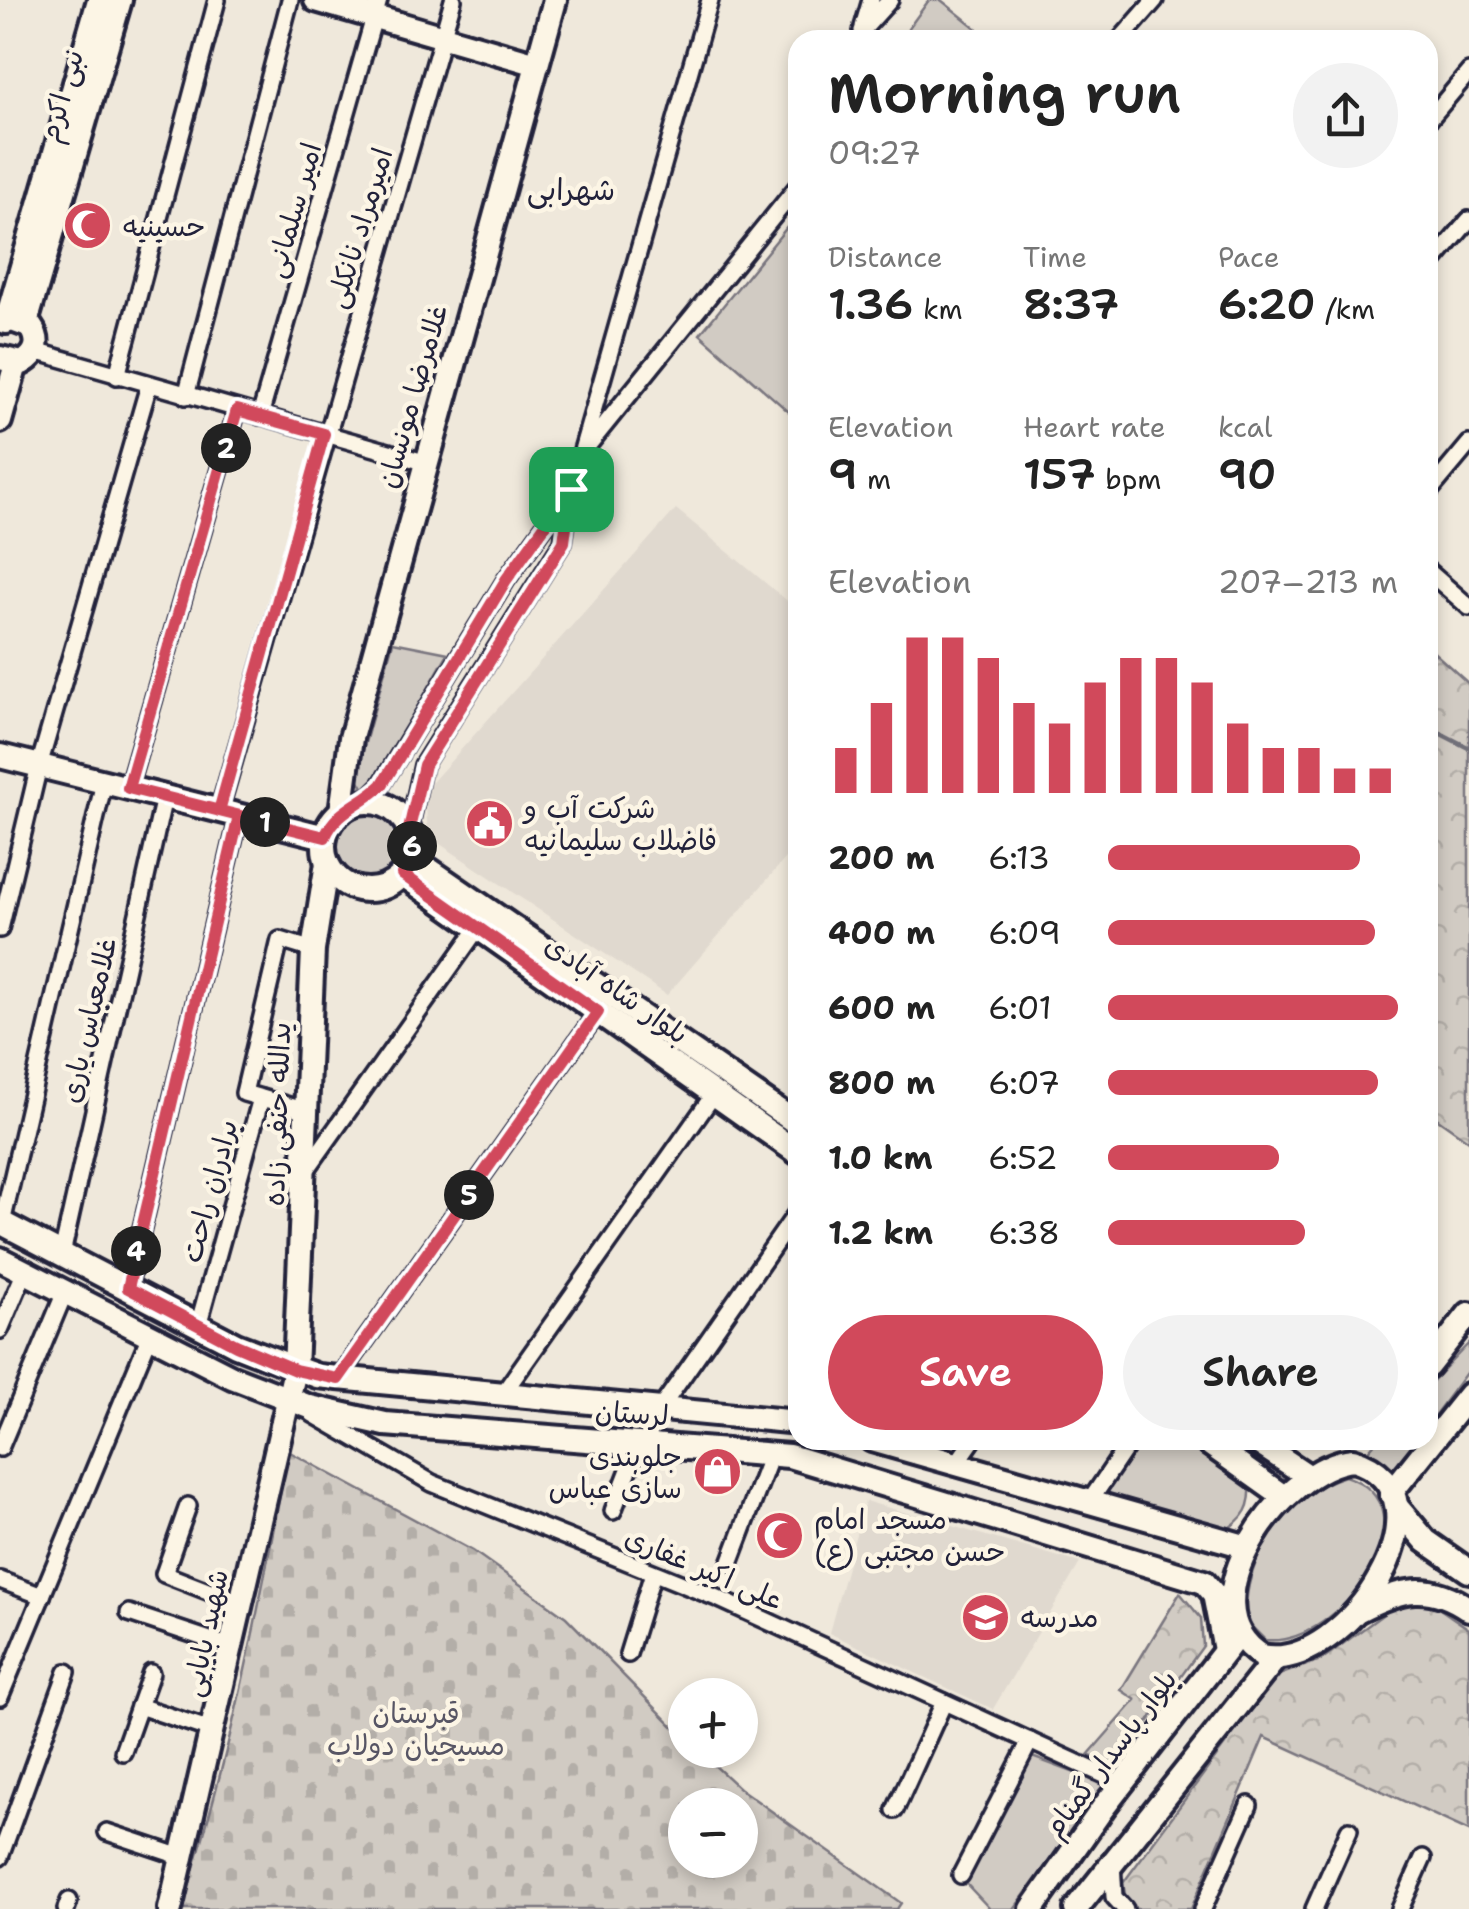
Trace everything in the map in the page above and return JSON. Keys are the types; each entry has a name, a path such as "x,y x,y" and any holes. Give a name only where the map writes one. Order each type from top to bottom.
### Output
{"street":[{"name":"نبی اکرم","path":"10,324 99,0"},
{"name":"نبی اکرم","path":"10,324 120,0"},
{"path":"117,376 217,0"},
{"path":"186,396 290,0"},
{"path":"316,0 376,8 442,36 537,64"},
{"name":"امیرمراد نانکلی","path":"128,1288 229,813 324,434 453,0"},
{"name":"غلامرضا مونسان","path":"341,812 352,738 424,462 555,0"},
{"path":"571,489 506,580 382,785 364,802 341,812 325,837 327,863 345,884 358,889 385,887 407,865 409,829 424,765 564,542 580,455 710,0"},
{"path":"863,30 871,0"},
{"path":"866,30 890,0"},
{"path":"1129,30 1155,0"},
{"name":"امیر سلمانی","path":"260,416 376,8"},
{"path":"1438,110 1469,72"},
{"path":"580,455 788,198"},
{"path":"1438,256 1469,220"},
{"path":"0,421 10,358 36,338 10,324"},
{"path":"10,358 117,376 424,462"},
{"path":"0,929 39,766 149,385"},
{"path":"128,788 237,410"},
{"path":"1438,480 1469,444"},
{"path":"1438,580 1469,607"},
{"path":"0,756 325,837"},
{"path":"1,1222 104,782"},
{"name":"غلامعباس یاری","path":"62,1254 164,797"},
{"path":"364,802 391,808 409,829"},
{"name":"یدالله حنفی زاده","path":"295,1370 313,950 327,863"},
{"name":"بلوار شاه آبادی","path":"407,865 478,928 788,1145"},
{"name":"بلوار شاه آبادی","path":"407,865 788,1117"},
{"path":"305,1172 478,928"},
{"name":"برادران راحت","path":"198,1326 261,1098 244,1093 280,940 313,950"},
{"path":"338,1379 598,1012"},
{"path":"502,1395 714,1094"},
{"path":"261,1098 308,1111"},
{"name":"لرستان","path":"1,1222 198,1326 295,1370 338,1379 788,1421"},
{"path":"660,1409 788,1225"},
{"name":"لرستان","path":"0,1259 288,1400 385,1424 789,1456 1204,1582 1214,1594 1232,1642"},
{"path":"0,1330 25,1272"},
{"path":"0,1448 65,1292"},
{"path":"1438,1353 1469,1314"},
{"path":"0,1697 150,1335"},
{"name":"شهید بابایی","path":"170,1909 234,1648 295,1370"},
{"path":"1438,1439 1469,1395"},
{"name":"علی اکبر غفاری","path":"288,1400 432,1482 653,1573 1104,1775"},
{"path":"612,1511 639,1444"},
{"path":"909,1450 1248,1547"},
{"path":"956,1463 966,1450"},
{"path":"1090,1501 1124,1450"},
{"path":"1218,1450 1284,1497"},
{"path":"1269,1450 1308,1476"},
{"path":"1274,1658 1232,1642 1233,1593 1248,1547 1284,1497 1308,1476 1354,1460 1362,1450"},
{"path":"1076,1909 1274,1658 1322,1641 1367,1598 1392,1552 1395,1500 1430,1450"},
{"path":"730,1562 772,1455"},
{"path":"1354,1460 1374,1470 1426,1541 1469,1571"},
{"path":"188,1506 164,1574 241,1604"},
{"path":"628,1654 653,1573"},
{"path":"0,1580 42,1596"},
{"path":"1352,1614 1411,1588 1437,1592 1469,1610"},
{"path":"129,1614 234,1648"},
{"name":"بلوار پاسدار گمنام","path":"1032,1909 1103,1808 1232,1642"},
{"path":"0,1857 67,1672"},
{"path":"123,1752 151,1673"},
{"path":"895,1810 944,1702"},
{"path":"139,1706 214,1731"},
{"path":"961,1875 1030,1741"},
{"path":"1203,1909 1249,1805"},
{"path":"1314,1909 1350,1830"},
{"path":"106,1832 185,1858"},
{"path":"1400,1909 1423,1858"},
{"path":"1112,1861 1114,1897 1125,1909"}],"shaded area":[{"name":"شرکت آب و فاضلاب سلیمانیه","path":"676,509 788,602 788,856 667,995 428,836 425,790"},
{"path":"865,1501 1080,1563 993,1709 829,1633"}],"green space":[{"path":"929,0 941,0 978,30 909,30"},
{"path":"788,226 788,411 700,334"},
{"path":"393,642 448,653 376,780 364,789 358,779 360,761"},
{"path":"1438,656 1469,684 1469,1141 1438,1119"},
{"path":"369,811 393,821 403,845 393,869 369,879 345,869 335,845 345,821"},
{"path":"1469,1343 1469,1369 1438,1411 1438,1376"},
{"path":"1131,1450 1211,1450 1250,1481 1250,1498 1242,1517 1223,1532 1099,1499"},
{"path":"1368,1450 1409,1450 1400,1464 1384,1471 1365,1454"},
{"name":"قبرستان مسیحیان دولاب","path":"288,1451 473,1551 566,1617 668,1721 668,1768 717,1768 739,1788 668,1788 668,1878 758,1878 758,1801 901,1903 897,1909 181,1909 229,1739"},
{"path":"1345,1476 1372,1492 1383,1515 1381,1543 1369,1572 1348,1600 1323,1622 1294,1636 1265,1640 1246,1621 1251,1575 1260,1553 1272,1532 1304,1497"},
{"path":"1180,1593 1201,1618 1203,1646 1115,1768 1088,1755 1136,1700 1121,1690"},
{"path":"1404,1599 1427,1600 1469,1629 1469,1831 1264,1737 1191,1909 1132,1909 1127,1905 1123,1883 1276,1676 1321,1660"},
{"path":"1024,1754 1105,1784 1014,1909 990,1909 961,1878"}],"waterway":[{"path":"1438,732 1469,748"}],"place":[{"name":"حسینیه","path":"88,226"},
{"name":"شرکت آب و فاضلاب سلیمانیه","path":"489,824"},
{"name":"جلوبندی سازی عباس","path":"717,1472"},
{"name":"مسجد امام حسن مجتبی (ع)","path":"779,1535"},
{"name":"مدرسه","path":"986,1617"}],"district":[{"name":"شهرابی","path":"571,189"}],"route":[{"path":"571,489 506,580 382,785 364,802 341,812 325,837 239,816 128,788 237,410 324,434 219,811 239,816 128,1288 236,1345 295,1370 338,1379 598,1012 402,874 412,856 409,829 424,765 564,542 571,489"}]}
